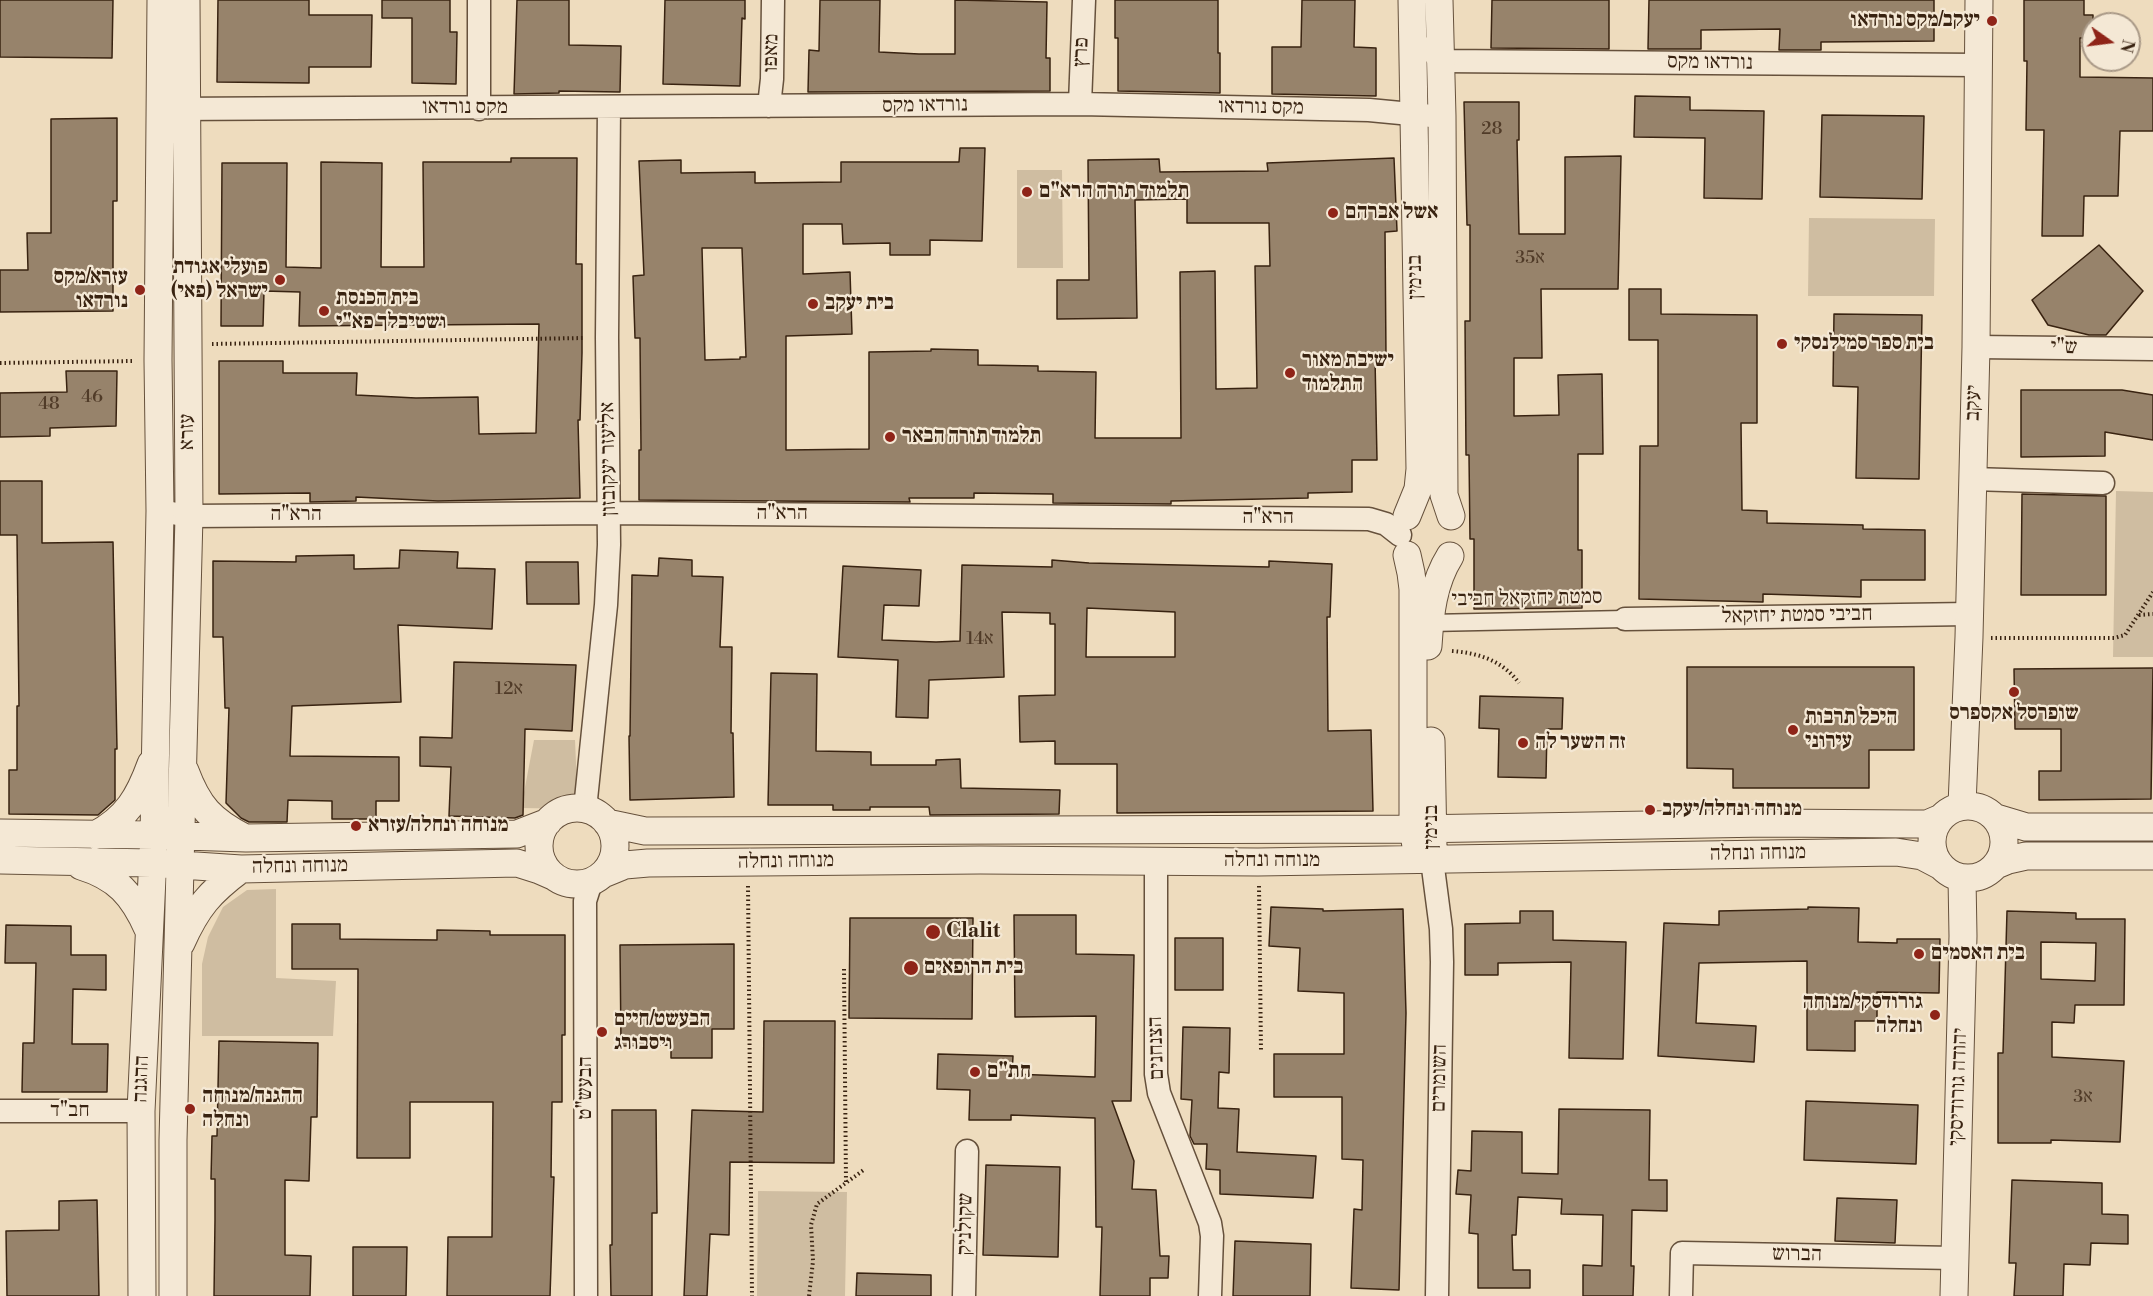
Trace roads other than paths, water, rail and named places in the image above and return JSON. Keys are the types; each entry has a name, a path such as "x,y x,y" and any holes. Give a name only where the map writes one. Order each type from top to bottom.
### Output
{"street":[{"name":"עזרא","path":"151,863 166,835 183,765 189,516 188,345 174,109 161,0"},
{"name":"עזרא","path":"180,864 166,835 156,748 160,511 158,360 174,109 186,0"},
{"path":"479,0 479,109"},
{"name":"מאפו","path":"769,106 772,79 773,0"},
{"name":"פרץ","path":"1080,105 1084,0"},
{"name":"בנימין","path":"1412,0 1412,115 1420,469 1418,489 1404,536 1412,573 1423,829 1432,860"},
{"name":"בנימין","path":"1439,0 1442,61 1444,495 1451,516"},
{"name":"יעקב","path":"1952,812 1969,626 1976,347 1979,0"},
{"path":"1412,29 1442,61"},
{"name":"נורדאו מקס","path":"1442,61 1978,65"},
{"name":"מקס נורדאו","path":"1080,105 1358,110 1442,116"},
{"name":"נורדאו מקס","path":"769,106 1080,105"},
{"name":"מקס נורדאו","path":"174,109 769,106"},
{"name":"אליעזר יעקובזון","path":"596,816 610,513 607,338 609,107"},
{"name":"ש\"י","path":"1976,347 2153,349"},
{"path":"1972,479 2103,483"},
{"path":"1424,506 1434,506 1451,516 1458,531 1458,540 1450,556 1434,565 1424,565 1404,536 1414,510 1424,506"},
{"name":"הרא\"ה","path":"160,511 189,516 610,513 1369,519 1386,524 1404,536"},
{"name":"בנימין","path":"1423,829 1429,636 1437,582 1450,556"},
{"name":"חביבי סמטת יחזקאל","path":"1625,619 1969,626"},
{"name":"סמטת יחזקאל חביבי","path":"1429,636 1625,619"},
{"path":"95,835 113,825 131,806 147,774 156,748"},
{"path":"183,765 193,793 203,808 225,828 246,838"},
{"path":"1996,865 2005,846 2002,827 1987,810 1975,806 1952,812 1935,826 1932,837 1935,857 1951,872 1981,876 1996,865 2026,856 2153,856"},
{"path":"565,810 596,816 615,844 614,855 597,878 579,885 566,883 555,877 546,868 539,845 542,832 548,822 565,810"},
{"name":"מנוחה ונחלה","path":"596,816 645,831 1423,829 1767,823 1927,824 1952,812"},
{"path":"1996,818 2026,827 2153,827"},
{"name":"מנוחה ונחלה","path":"0,833 246,838 517,834 548,822"},
{"name":"מנוחה ונחלה","path":"597,878 625,866 648,863 957,860 1258,862 1896,852 1922,856 1951,872"},
{"path":"0,860 65,862 106,875 130,896 140,910 148,931"},
{"name":"השומרים","path":"1432,860 1441,929 1442,962 1437,1296"},
{"name":"מנוחה ונחלה","path":"65,862 180,864 241,869 516,863 555,877"},
{"name":"הצנחנים","path":"1156,862 1155,1074 1159,1093 1210,1223 1212,1236 1210,1296"},
{"name":"ההגנה","path":"142,1296 141,1111 151,863"},
{"name":"ההגנה","path":"173,1296 173,1140 180,864"},
{"path":"178,950 204,900 241,869"},
{"name":"יהודה גורודיסקי","path":"1951,872 1963,936 1954,1296"},
{"name":"הבעש\"ט","path":"586,1296 585,901 597,878"},
{"name":"חב\"ד","path":"0,1111 141,1111"},
{"name":"שקולניק","path":"964,1296 967,1151"},
{"name":"הברוש","path":"1681,1296 1682,1253 1954,1257"}],"place":[{"name":"יעקב/מקס נורדאו","path":"1992,21"},
{"name":"תלמוד תורה הרא\"ם","path":"1027,192"},
{"name":"אשל אברהם","path":"1333,213"},
{"name":"פועלי אגודת ישראל (פאי)","path":"280,280"},
{"name":"עזרא/מקס נורדאו","path":"140,290"},
{"name":"בית יעקב","path":"813,304"},
{"name":"בית הכנסת ושטיבלך פא\"י","path":"324,311"},
{"name":"בית ספר סמילנסקי","path":"1782,344"},
{"name":"ישיבת מאור התלמוד","path":"1290,373"},
{"name":"תלמוד תורה הבאר","path":"890,437"},
{"name":"שופרסל אקספרס","path":"2014,692"},
{"name":"היכל תרבות עירוני","path":"1793,730"},
{"name":"זה השער לה","path":"1523,743"},
{"name":"מנוחה ונחלה/יעקב","path":"1650,810"},
{"name":"מנוחה ונחלה/עזרא","path":"356,826"},
{"name":"Clalit","path":"933,932"},
{"name":"בית האסמים","path":"1919,954"},
{"name":"בית הרופאים","path":"911,968"},
{"name":"גורודסקי/מנוחה ונחלה","path":"1935,1015"},
{"name":"הבעשט/חיים ויסבורג","path":"602,1032"},
{"name":"חת\"ם","path":"975,1072"},
{"name":"ההגנה/מנוחה ונחלה","path":"190,1109"}]}
